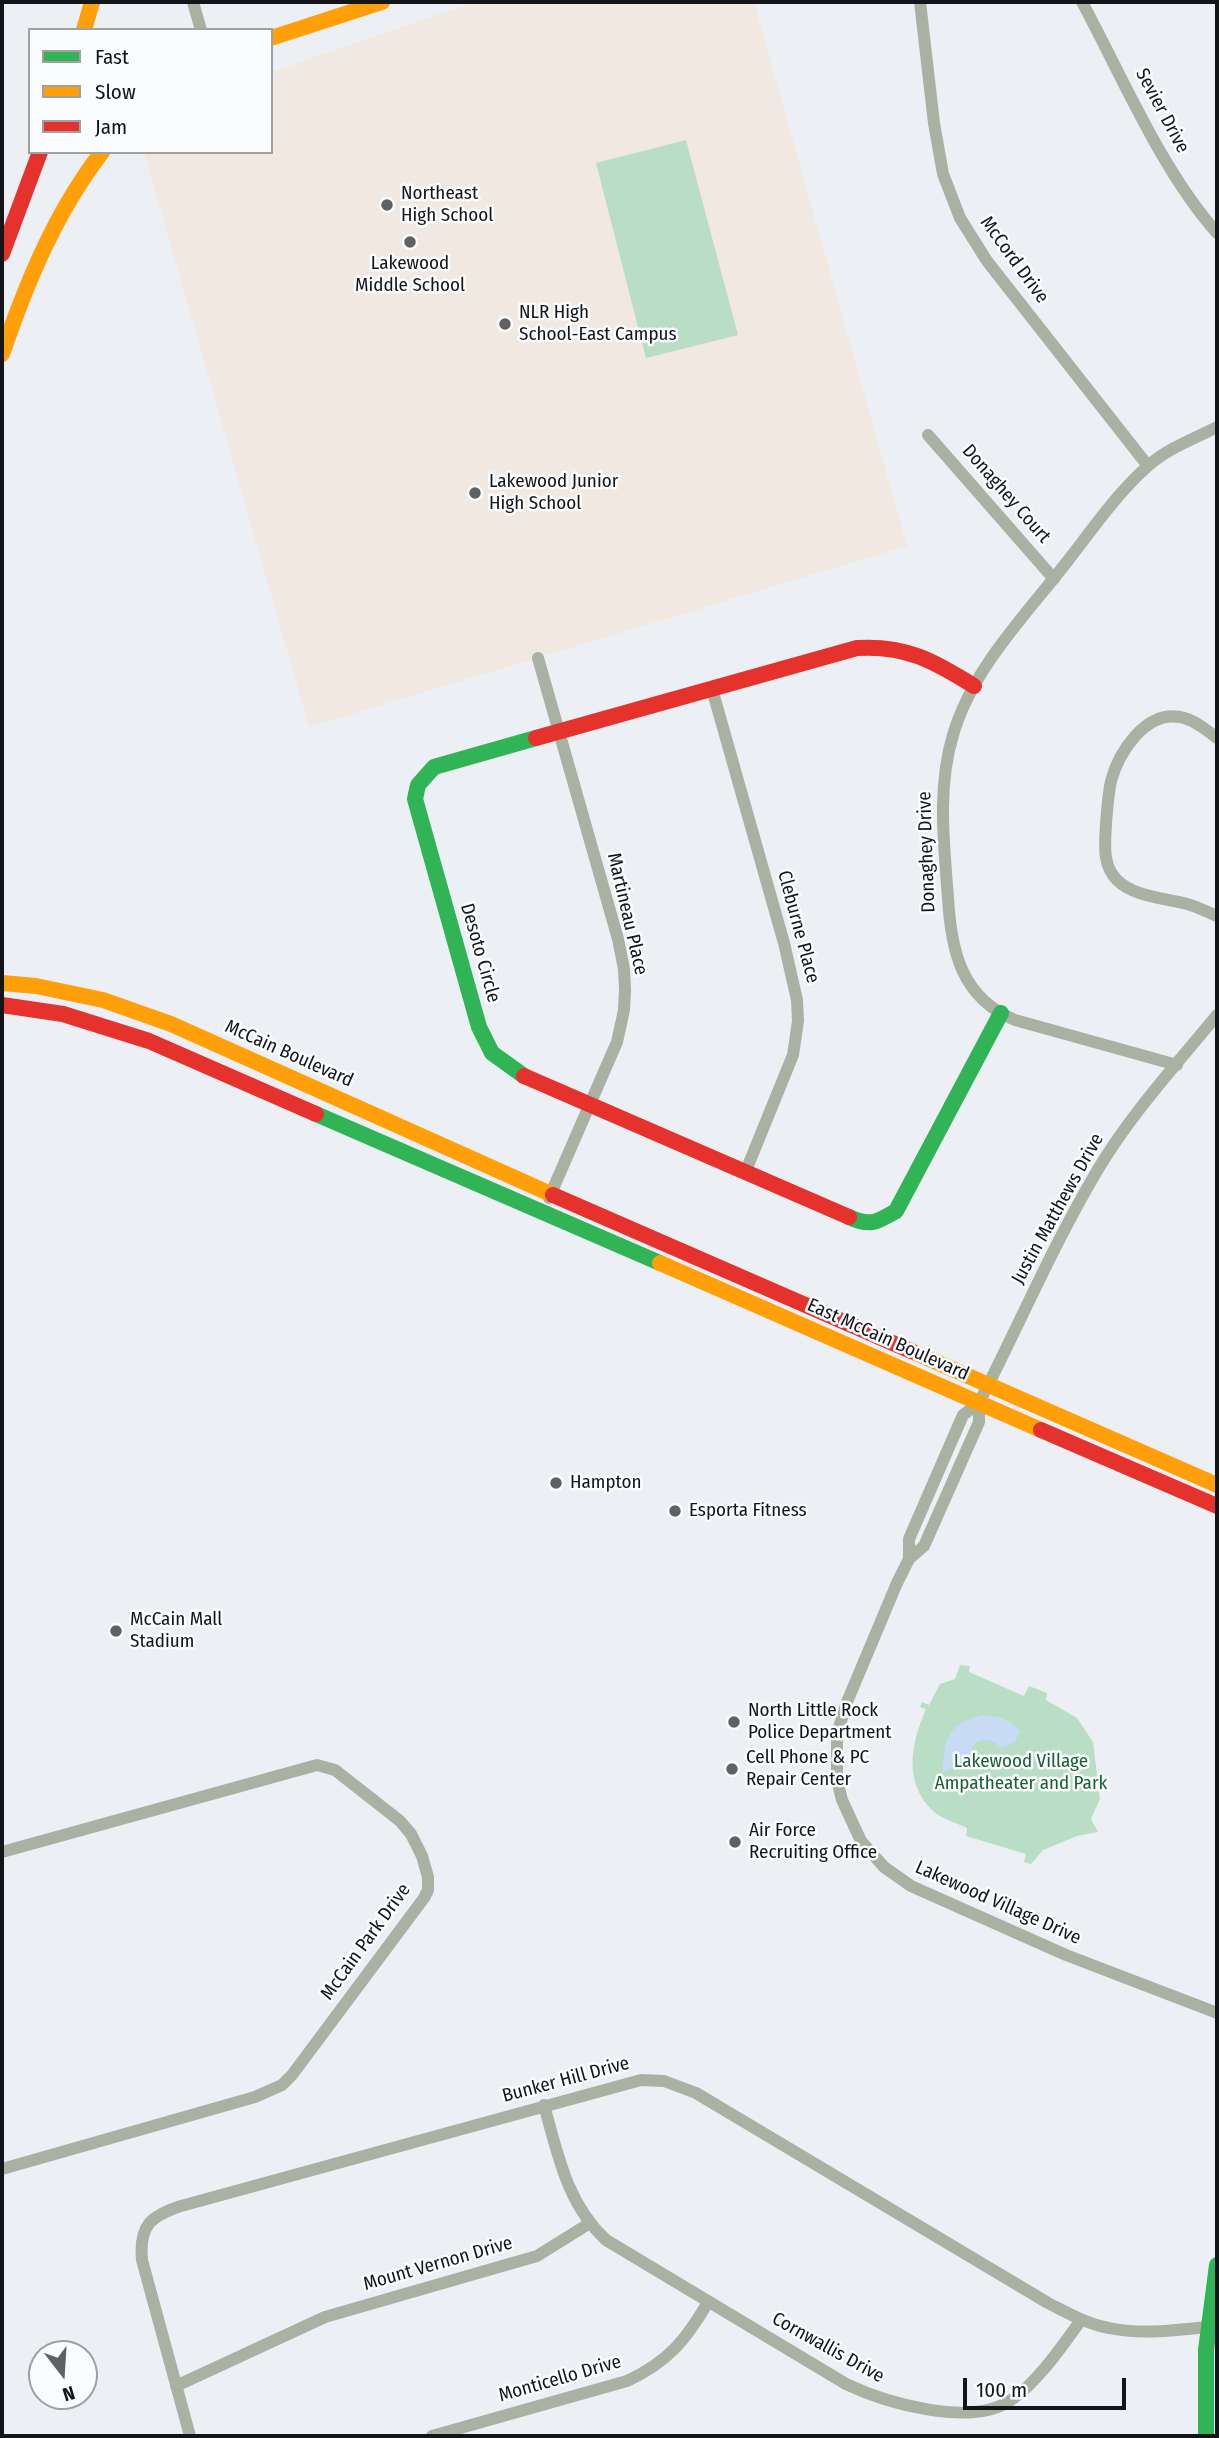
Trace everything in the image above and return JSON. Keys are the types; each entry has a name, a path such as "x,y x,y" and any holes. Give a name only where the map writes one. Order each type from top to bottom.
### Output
{"main road":[{"path":"84,28 92,2"},
{"path":"273,37 383,2"},
{"path":"2,254 39,154"},
{"path":"2,354 54,223 72,192 100,154"},
{"name":"Desoto Circle","path":"974,686 926,657 909,650 893,646 857,648 434,767 418,785 415,799 485,1044 492,1053 517,1073 860,1222 875,1223 896,1211 1001,1013"},
{"name":"McCain Boulevard","path":"2,983 61,990 131,1009 171,1024 550,1194"},
{"path":"2,1005 63,1014 149,1041 542,1212"},
{"name":"East McCain Boulevard","path":"550,1194 1217,1485"},
{"name":"East McCain Boulevard","path":"542,1212 1217,1506"},
{"path":"1175,1488 1217,1519"},
{"path":"1206,2436 1204,2385 1208,2327 1217,2265"}],"street":[{"path":"193,2 200,28"},
{"name":"McCord Drive","path":"920,2 934,123 943,174 960,218 988,261 1148,466"},
{"name":"Sevier Drive","path":"1082,2 1171,170 1217,233"},
{"name":"Donaghey Drive","path":"1177,1065 1015,1020 980,997 965,978 955,954 948,913 943,786 953,735 974,686 998,650 1112,506 1148,466 1166,453 1217,427"},
{"name":"Donaghey Court","path":"928,435 1054,579"},
{"name":"Martineau Place","path":"538,658 624,969 624,1010 617,1042 542,1212"},
{"name":"Cleburne Place","path":"712,689 784,943 797,1000 798,1021 793,1055 745,1173"},
{"path":"1217,737 1190,720 1180,717 1156,720 1142,729 1126,749 1112,779 1104,850 1108,866 1115,878 1133,891 1192,906 1217,916"},
{"name":"Justin Matthews Drive","path":"979,1403 1050,1259 1098,1170 1217,1015"},
{"name":"Lakewood Village Drive","path":"979,1403 979,1422 924,1546 909,1559 847,1702 837,1734 835,1764 842,1800 862,1841 884,1867 911,1886 1076,1959 1217,2013"},
{"name":"McCain Park Drive","path":"2,1852 317,1765 335,1770 400,1821 418,1845 429,1885 424,1898 282,2085 255,2097 2,2169"},
{"name":"Bunker Hill Drive","path":"190,2436 142,2260 142,2234 154,2217 181,2206 641,2080 664,2081 683,2086 1048,2304 1081,2320 1126,2330 1208,2327"},
{"path":"544,2105 570,2191 590,2223"},
{"name":"Cornwallis Drive","path":"590,2223 616,2247 846,2384 871,2396 910,2406 979,2413 1012,2400 1064,2344 1081,2320"},
{"name":"Mount Vernon Drive","path":"176,2386 325,2317 537,2256 590,2223"},
{"name":"Monticello Drive","path":"432,2436 627,2381 646,2372 677,2348 708,2302"}],"shaded area":[{"path":"475,2 754,2 907,546 309,727 145,154 273,154 273,71"}],"green space":[{"path":"686,140 738,335 646,358 596,163"},
{"name":"Lakewood Village Ampatheater and Park","path":"960,1665 970,1666 969,1672 1024,1696 1029,1686 1047,1693 1046,1700 1077,1718 1093,1742 1100,1799 1091,1819 1098,1832 1077,1836 1043,1850 1031,1864 1024,1862 1026,1854 966,1836 967,1828 936,1814 923,1800 917,1788 913,1762 917,1735 926,1709 920,1707 922,1702 929,1705 940,1684 955,1679"}],"water":[{"path":"983,1715 999,1717 1012,1724 1020,1731 1015,1742 1002,1748 990,1741 979,1741 972,1748 968,1762 943,1772 944,1750 950,1734 962,1722"}],"traffic: fast":[{"path":"524,1076 492,1053 479,1027 415,799 418,785 434,767 536,738"},
{"path":"849,1217 873,1222 896,1211 1001,1013"},
{"path":"316,1114 660,1263"},
{"path":"1206,2436 1206,2350 1217,2265"}],"traffic: slow":[{"path":"85,28 92,2"},
{"path":"273,37 382,2"},
{"path":"2,354 56,224 101,154"},
{"path":"2,983 36,986 103,1000 171,1024 553,1195"},
{"path":"660,1263 1041,1430"},
{"path":"911,1351 1217,1485"}],"traffic: jam":[{"path":"2,254 39,154"},
{"path":"536,738 857,648 890,649 919,656 974,686"},
{"path":"2,1005 63,1014 149,1041 316,1114"},
{"path":"524,1076 849,1217"},
{"path":"553,1195 911,1351"},
{"path":"1041,1430 1217,1506"}],"place":[{"name":"Northeast High School","path":"387,205"},
{"name":"Lakewood Middle School","path":"410,242"},
{"name":"NLR High School-East Campus","path":"505,324"},
{"name":"Lakewood Junior High School","path":"475,493"},
{"name":"Hampton","path":"556,1483"},
{"name":"Esporta Fitness","path":"675,1511"},
{"name":"McCain Mall Stadium","path":"116,1631"},
{"name":"North Little Rock Police Department","path":"734,1722"},
{"name":"Cell Phone & PC Repair Center","path":"732,1769"},
{"name":"Air Force Recruiting Office","path":"735,1842"}]}
